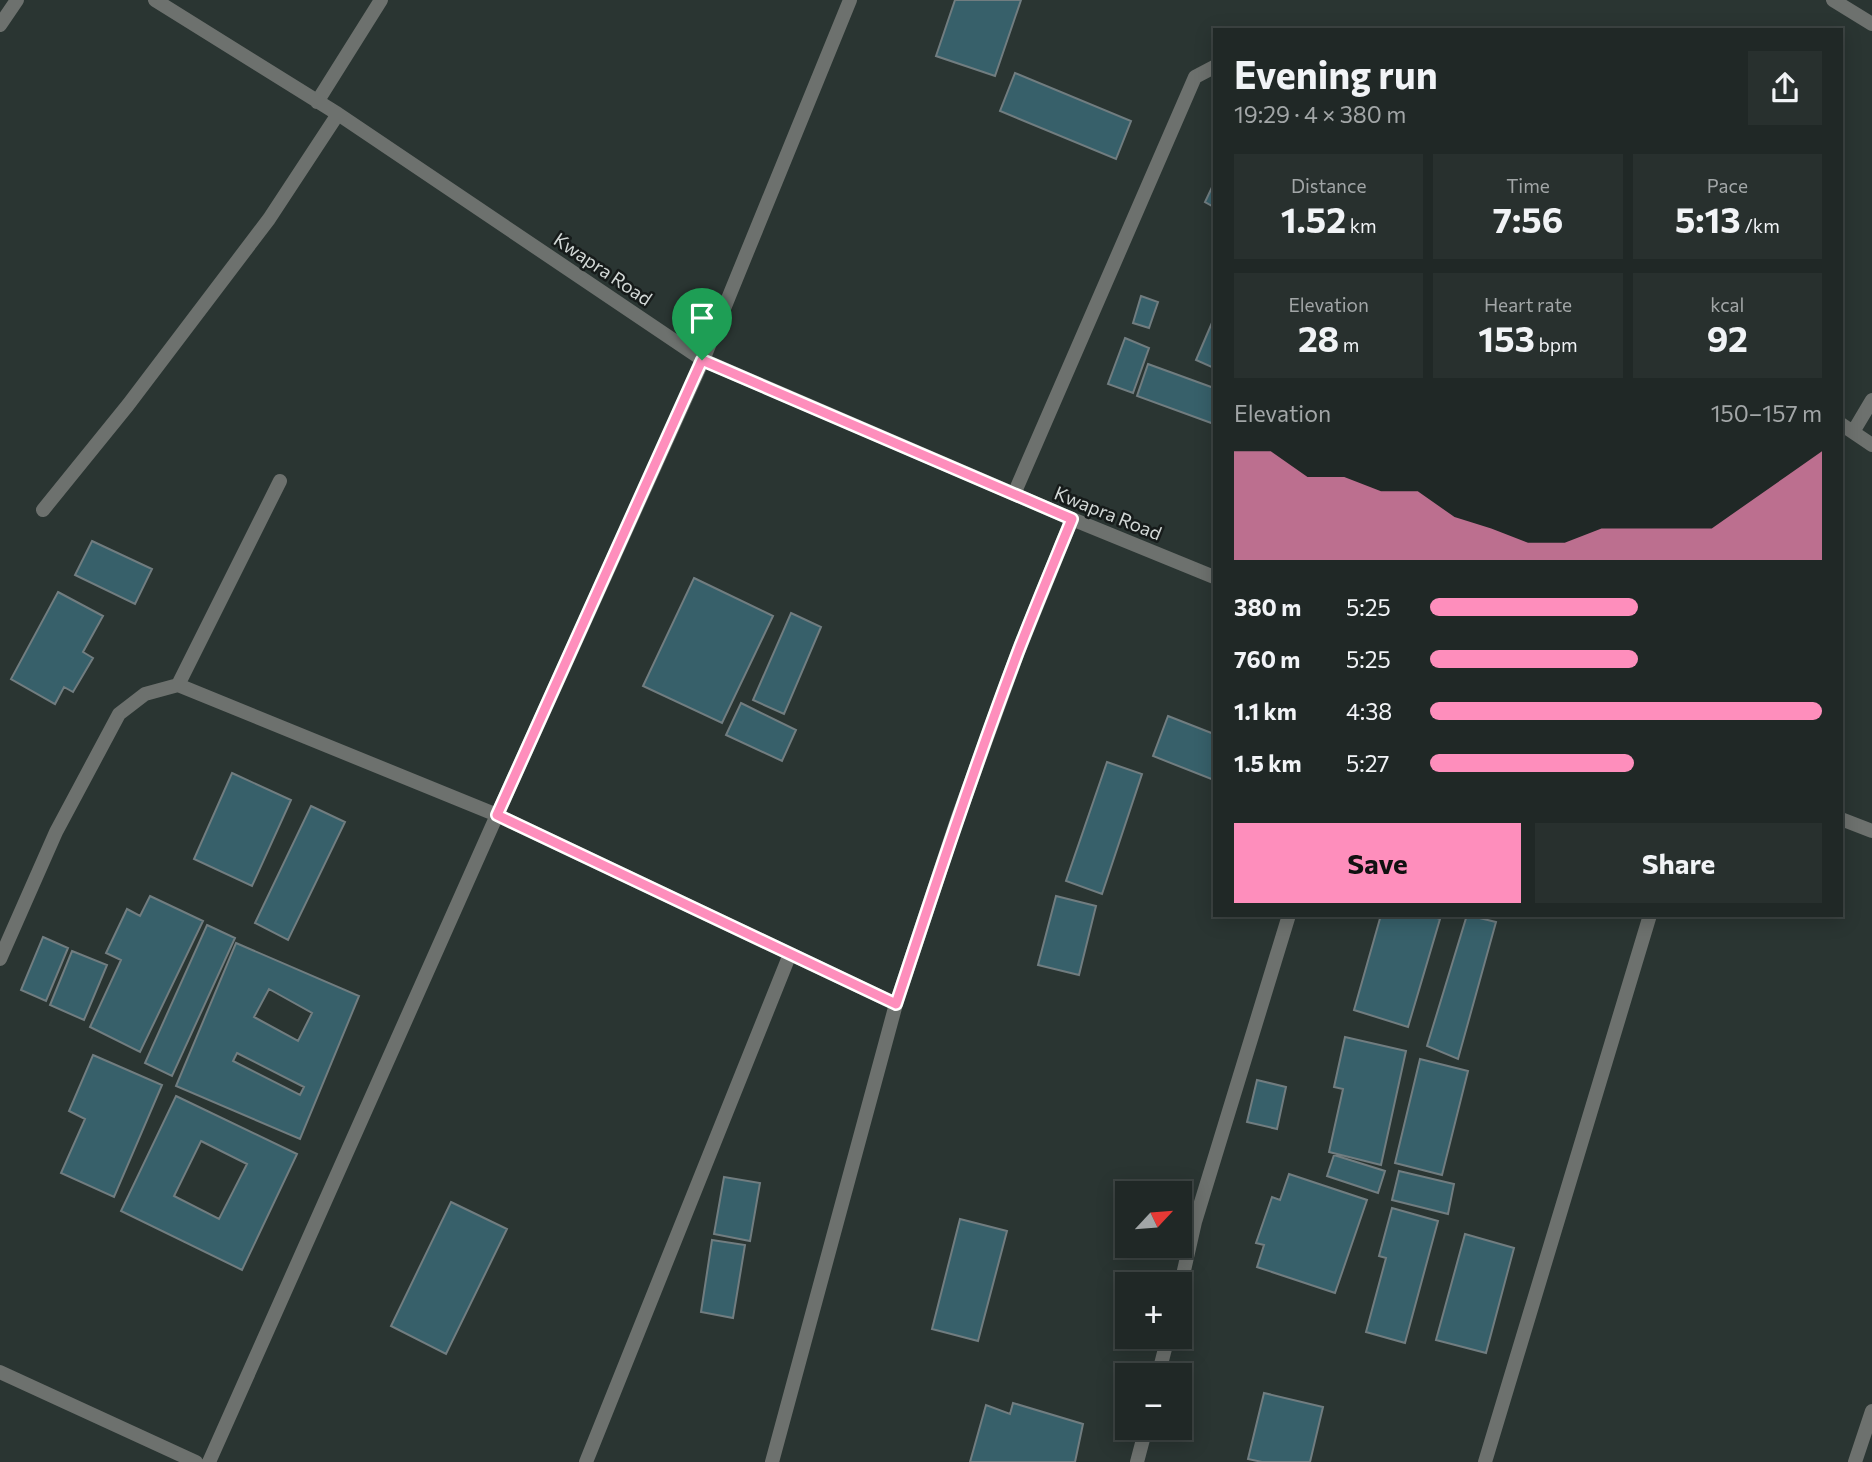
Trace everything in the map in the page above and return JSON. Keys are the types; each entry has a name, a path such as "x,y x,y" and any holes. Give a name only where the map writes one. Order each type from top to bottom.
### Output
{"street":[{"path":"0,24 18,0"},
{"name":"Kwapra Road","path":"155,0 338,114 702,360 1213,578"},
{"path":"317,102 381,0"},
{"path":"209,1462 702,360 850,0"},
{"path":"1833,0 1872,24"},
{"path":"1014,494 1195,77 1213,68"},
{"path":"43,510 128,405 269,219 338,114"},
{"path":"1872,400 1847,428 1872,445"},
{"path":"178,685 280,481"},
{"path":"772,1462 896,1004 961,808 1018,652 1072,519"},
{"path":"0,958 56,832 119,714 145,694 178,685 497,815 896,1004"},
{"path":"1843,820 1872,831"},
{"path":"1184,1272 1195,1222 1288,917"},
{"path":"1485,1462 1649,917"},
{"path":"586,1462 790,954"},
{"path":"0,1372 196,1462"},
{"path":"1854,1462 1872,1411"},
{"path":"1137,1462 1143,1440"}],"building":[{"path":"955,0 1021,0 995,76 936,56"},
{"path":"1015,73 1131,121 1116,159 1000,111"},
{"path":"1213,185 1213,206 1205,202"},
{"path":"1141,296 1158,302 1149,328 1133,323"},
{"path":"1213,320 1213,368 1196,360"},
{"path":"1125,338 1149,348 1133,393 1108,384"},
{"path":"1148,364 1213,388 1213,424 1137,396"},
{"path":"92,541 152,569 135,604 75,575"},
{"path":"694,578 773,616 722,723 643,686"},
{"path":"58,592 103,616 83,652 93,658 73,692 64,687 55,704 11,679"},
{"path":"791,613 821,627 784,714 753,700"},
{"path":"741,703 796,730 782,761 726,735"},
{"path":"1168,716 1213,734 1213,780 1153,756"},
{"path":"1107,762 1142,774 1102,894 1066,881"},
{"path":"232,773 291,800 252,886 194,859"},
{"path":"311,806 345,822 288,940 255,923"},
{"path":"150,896 203,921 140,1052 90,1027 121,960 106,953 127,909 140,916"},
{"path":"1056,896 1096,906 1079,975 1038,965"},
{"path":"1380,917 1440,919 1408,1027 1354,1010"},
{"path":"1466,917 1496,922 1458,1059 1427,1046"},
{"path":"207,925 235,938 172,1076 145,1063"},
{"path":"43,937 68,948 46,1001 21,990"},
{"path":"236,943 359,996 300,1139 176,1086","holes":["269,989 312,1013 298,1041 254,1017","237,1053 304,1087 300,1095 233,1061"]},
{"path":"72,951 107,965 84,1020 50,1005"},
{"path":"1345,1037 1406,1051 1381,1165 1329,1152 1343,1089 1334,1087"},
{"path":"93,1055 162,1085 114,1197 61,1173 85,1119 69,1111"},
{"path":"1420,1059 1468,1071 1442,1175 1395,1163"},
{"path":"1257,1080 1286,1087 1277,1129 1247,1122"},
{"path":"176,1096 297,1154 242,1270 121,1211","holes":["201,1141 247,1164 219,1219 174,1196"]},
{"path":"1334,1155 1385,1171 1378,1193 1327,1176"},
{"path":"1399,1171 1454,1184 1448,1214 1392,1200"},
{"path":"1289,1174 1367,1200 1335,1293 1257,1267 1264,1245 1256,1243 1272,1197 1280,1200"},
{"path":"724,1177 760,1183 750,1241 714,1234"},
{"path":"451,1202 507,1229 446,1354 391,1326"},
{"path":"1392,1208 1438,1221 1405,1343 1366,1332 1386,1258 1379,1256"},
{"path":"960,1219 1007,1231 978,1341 932,1329"},
{"path":"1465,1234 1514,1248 1486,1353 1436,1340"},
{"path":"712,1240 745,1245 733,1318 701,1312"},
{"path":"1264,1393 1323,1407 1310,1462 1262,1462 1248,1459"},
{"path":"1013,1403 1083,1424 1075,1462 970,1462 986,1405 1010,1414"}],"route":[{"path":"702,360 1072,519 987,736 896,1004 497,815 702,360"}]}
